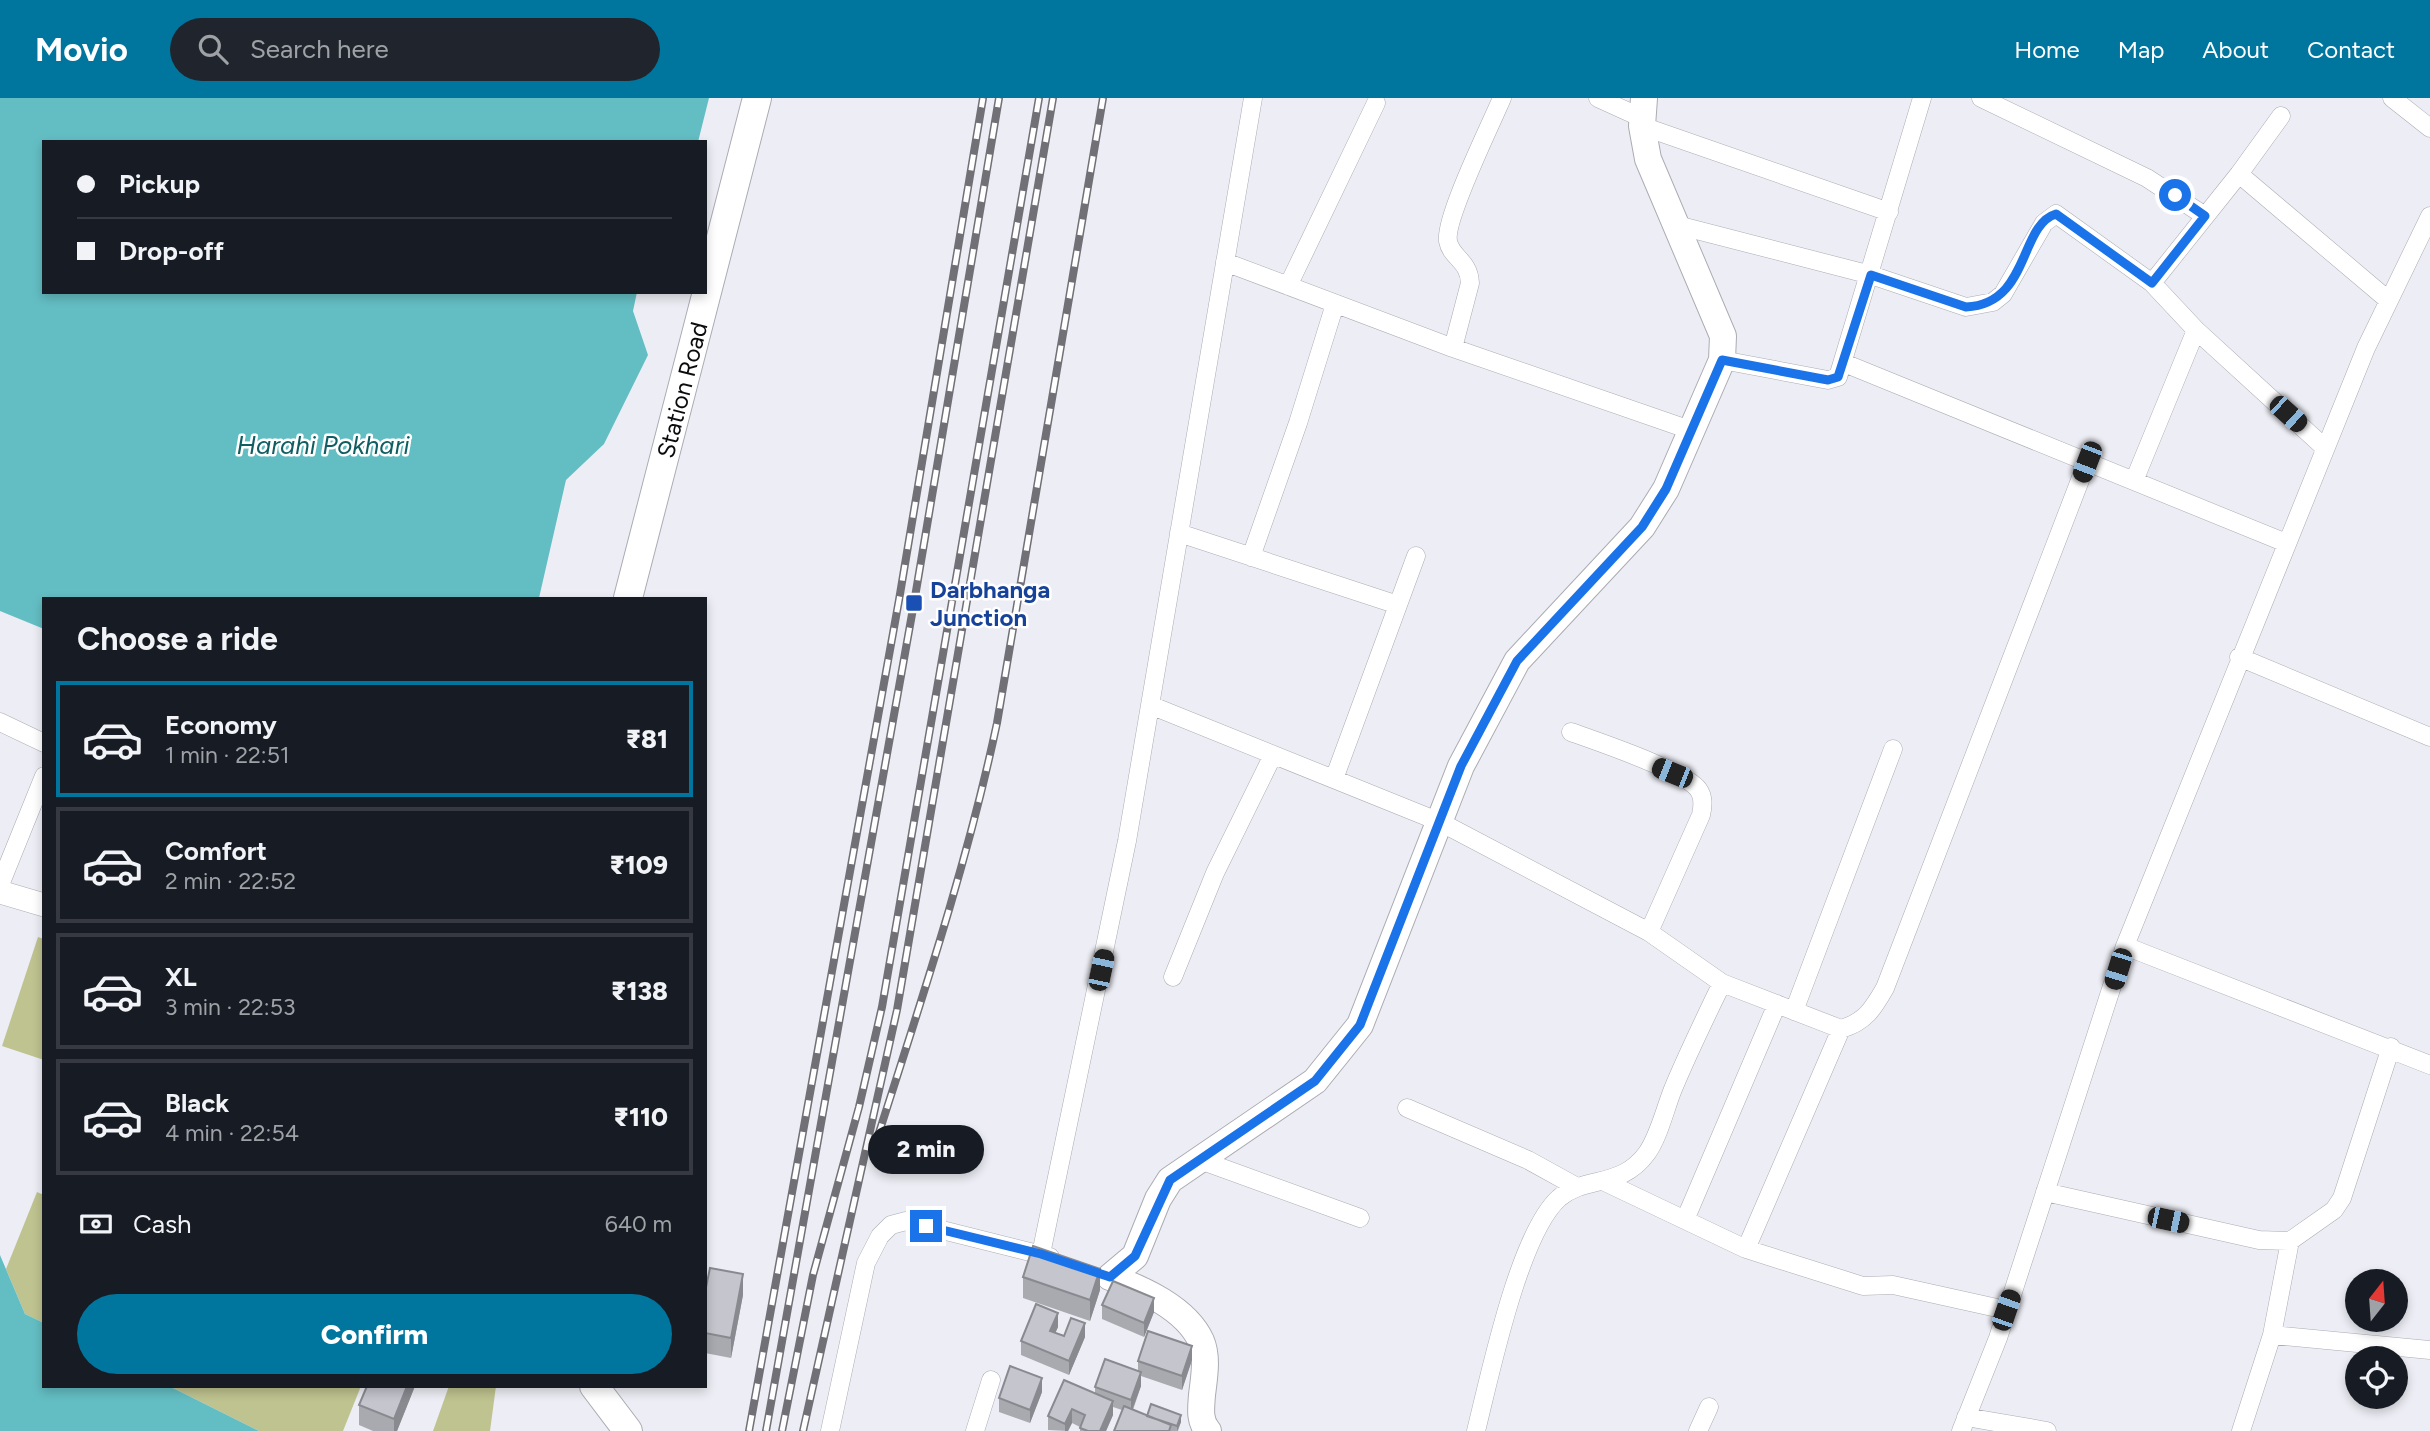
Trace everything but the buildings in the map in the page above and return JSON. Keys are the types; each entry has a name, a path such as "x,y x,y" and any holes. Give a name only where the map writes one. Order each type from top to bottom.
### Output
{"main road":[{"name":"Station Road","path":"707,292 757,98"},
{"path":"1204,1429 1201,1413 1205,1368 1202,1343 1192,1326 1141,1289 1104,1275 1135,1256 1170,1180 1315,1081 1352,1036 1376,991 1461,766 1517,661 1642,527 1666,489 1722,360 1723,336 1648,159 1643,114"},
{"name":"Station Road","path":"628,597 706,294"},
{"path":"1135,1256 1141,1289"},
{"path":"596,1388 628,1431"}],"street":[{"path":"1041,1254 1125,855 1253,98"},
{"path":"1452,348 1470,283 1469,272 1448,244 1447,238 1452,216 1502,98"},
{"path":"1598,98 1889,212"},
{"path":"1722,360 1828,380 1838,377 1871,275 1922,98"},
{"path":"1981,98 2147,178 2205,216"},
{"path":"2392,98 2430,128"},
{"path":"1288,286 1376,103"},
{"path":"2152,283 2239,174 2281,116"},
{"path":"2239,174 2388,300"},
{"path":"1677,225 1871,275 1966,307 1980,306 2003,294 2044,223 2056,214 2152,283 2196,330 2326,448"},
{"path":"2047,1431 1964,1424 1998,1338 2125,946 2286,543 2388,300 2430,216"},
{"path":"1225,262 1452,348 1693,431"},
{"path":"1251,557 1298,423 1335,304"},
{"path":"2134,481 2196,330"},
{"path":"1844,363 2286,543"},
{"path":"1150,705 1440,822 1649,932 1722,983 1841,1029 1856,1025 1872,1012 1885,988 2087,462"},
{"path":"1179,533 1398,605"},
{"path":"1334,779 1416,556"},
{"path":"2239,657 2430,737"},
{"path":"0,722 42,742"},
{"path":"1572,732 1672,773 1691,782 1700,791 1703,802 1701,815 1649,932"},
{"path":"1685,1220 1786,1008 1893,749"},
{"path":"1173,977 1215,873 1273,755"},
{"path":"0,885 42,781"},
{"path":"0,892 42,904"},
{"path":"2125,946 2266,1003 2391,1047 2430,1065"},
{"path":"1476,1431 1525,1252 1543,1219 1559,1198 1577,1187 1605,1182 1633,1169 1648,1152 1687,1056 1722,983"},
{"path":"1746,1249 1841,1029"},
{"path":"2046,1192 2259,1240 2290,1241 2334,1210 2342,1198 2391,1047"},
{"path":"1408,1108 1528,1160 1577,1187"},
{"path":"1200,1160 1360,1218"},
{"path":"1605,1182 1746,1249 1864,1286 1893,1285 2006,1310"},
{"path":"830,1431 866,1263 880,1236 891,1225 906,1222 1041,1254 1064,1262"},
{"path":"2241,1431 2272,1335 2290,1241"},
{"path":"2272,1335 2430,1350"},
{"path":"975,1431 991,1380"},
{"path":"1698,1431 1709,1407"}],"green space":[{"path":"38,937 42,938 42,1059 2,1046"},
{"path":"37,1192 42,1194 42,1322 25,1314 6,1269"},
{"path":"173,1388 360,1388 343,1431 259,1431"},
{"path":"448,1388 496,1388 490,1431 433,1431"}],"water":[{"name":"Harahi Pokhari","path":"0,98 709,98 698,140 42,140 42,294 637,294 633,311 648,355 604,444 566,480 539,597 42,597 42,628 0,611"},
{"path":"0,1255 25,1314 42,1322 42,1388 173,1388 259,1431 0,1431"}],"railway":[{"path":"749,1431 899,600 983,98"},
{"path":"766,1431 914,603 999,98"},
{"path":"782,1431 813,1275 859,1107 882,1007 1039,98"},
{"path":"803,1431 897,1010 1053,98"},
{"path":"877,1139 957,881 997,723 1103,98"}],"place":[{"name":"Darbhanga Junction","path":"914,603"}],"route":[{"path":"926,1226 1041,1254 1110,1277 1135,1256 1158,1199 1170,1180 1315,1081 1360,1025 1376,991 1461,766 1517,661 1547,625 1642,527 1666,489 1722,360 1828,380 1838,377 1871,275 1966,307 1993,302 2003,294 2044,223 2056,214 2067,219 2152,283 2205,216 2175,195"}]}
